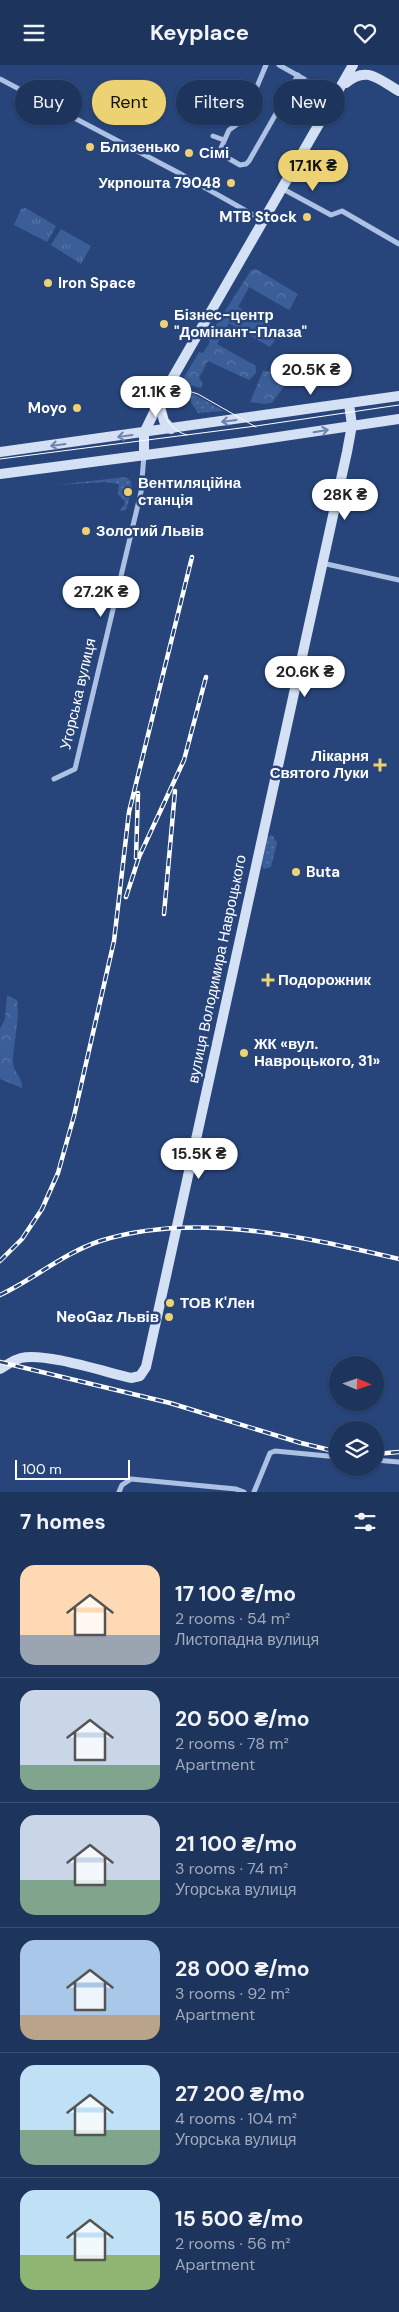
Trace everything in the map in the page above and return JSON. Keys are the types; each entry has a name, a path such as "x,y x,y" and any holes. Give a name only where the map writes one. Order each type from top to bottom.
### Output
{"street":[{"path":"266,65 243,120 231,127 224,140 221,154 240,165 246,164 298,75"},
{"path":"280,65 304,79"},
{"path":"345,80 354,65"},
{"path":"366,65 371,75"},
{"path":"345,85 358,75 371,75 399,91"},
{"path":"0,79 179,173 264,221"},
{"path":"144,455 144,433 159,403 319,125"},
{"path":"213,136 224,140"},
{"path":"283,189 332,215 342,211 399,245"},
{"path":"0,452 399,396"},
{"path":"159,403 164,421 171,429"},
{"path":"349,404 352,425"},
{"path":"0,474 399,419"},
{"name":"вулиця Володимира Навроцького","path":"0,1369 15,1360 27,1357 56,1361 131,1378 140,1376 146,1367 352,425"},
{"name":"Угорська вулиця","path":"54,779 76,769 141,492 144,455"},
{"path":"322,563 399,580"},
{"path":"254,1492 270,1453 275,1451 329,1456"},
{"path":"384,1461 399,1463"},
{"path":"119,1492 122,1485 131,1479 236,1489 244,1492"}],"green space":[{"path":"26,208 56,226 47,242 14,225 21,209"},
{"path":"61,229 91,246 81,264 51,245"},
{"path":"256,269 298,294 289,310 249,287 238,307 280,333 270,347 229,323 217,344 256,366 256,373 249,380 208,361 199,378 203,383 201,388 185,384 183,379 199,352 203,353 210,342 208,338 251,270"},
{"path":"263,371 277,372 286,379 285,385 272,403 250,402"},
{"path":"183,390 190,392 224,411 198,413"},
{"path":"126,477 131,481 132,489 126,510 119,511 124,506 125,501 118,494 119,484 105,482 56,485"},
{"path":"272,835 277,843 271,867 264,869 262,865 267,837"},
{"path":"7,995 17,1000 18,1016 13,1063 22,1088 0,1079 0,1029 5,1019"}],"tram line":[{"path":"187,435 179,432 172,426 164,412 167,398 182,389 198,394 256,427"},
{"path":"0,459 256,426 399,405"}],"railway":[{"path":"0,1261 22,1239 42,1209 58,1173 74,1116 114,941 129,812 192,557"},
{"path":"126,897 139,857 184,760 206,677"},
{"path":"164,914 175,791"},
{"path":"136,858 138,793"},
{"path":"0,1295 87,1246 136,1232 174,1228 212,1228 288,1236 399,1259"},
{"path":"0,1362 170,1403 329,1450"},
{"path":"384,1453 399,1452"}],"place":[{"name":"Близенько","path":"90,147"},
{"name":"Сімі","path":"189,153"},
{"name":"Укрпошта 79048","path":"231,183"},
{"name":"MTB Stock","path":"307,217"},
{"name":"Iron Space","path":"48,283"},
{"name":"Бізнес-центр \"Домінант-Плаза\"","path":"164,324"},
{"name":"Moyo","path":"77,408"},
{"name":"Вентиляційна станція","path":"128,492"},
{"name":"Золотий Львів","path":"86,531"},
{"name":"Лікарня Святого Луки","path":"380,765"},
{"name":"Buta","path":"296,872"},
{"name":"Подорожник","path":"268,980"},
{"name":"ЖК «вул. Навроцького, 31»","path":"244,1053"},
{"name":"ТОВ К'Лен","path":"170,1303"},
{"name":"NeoGaz Львів","path":"169,1317"}]}
